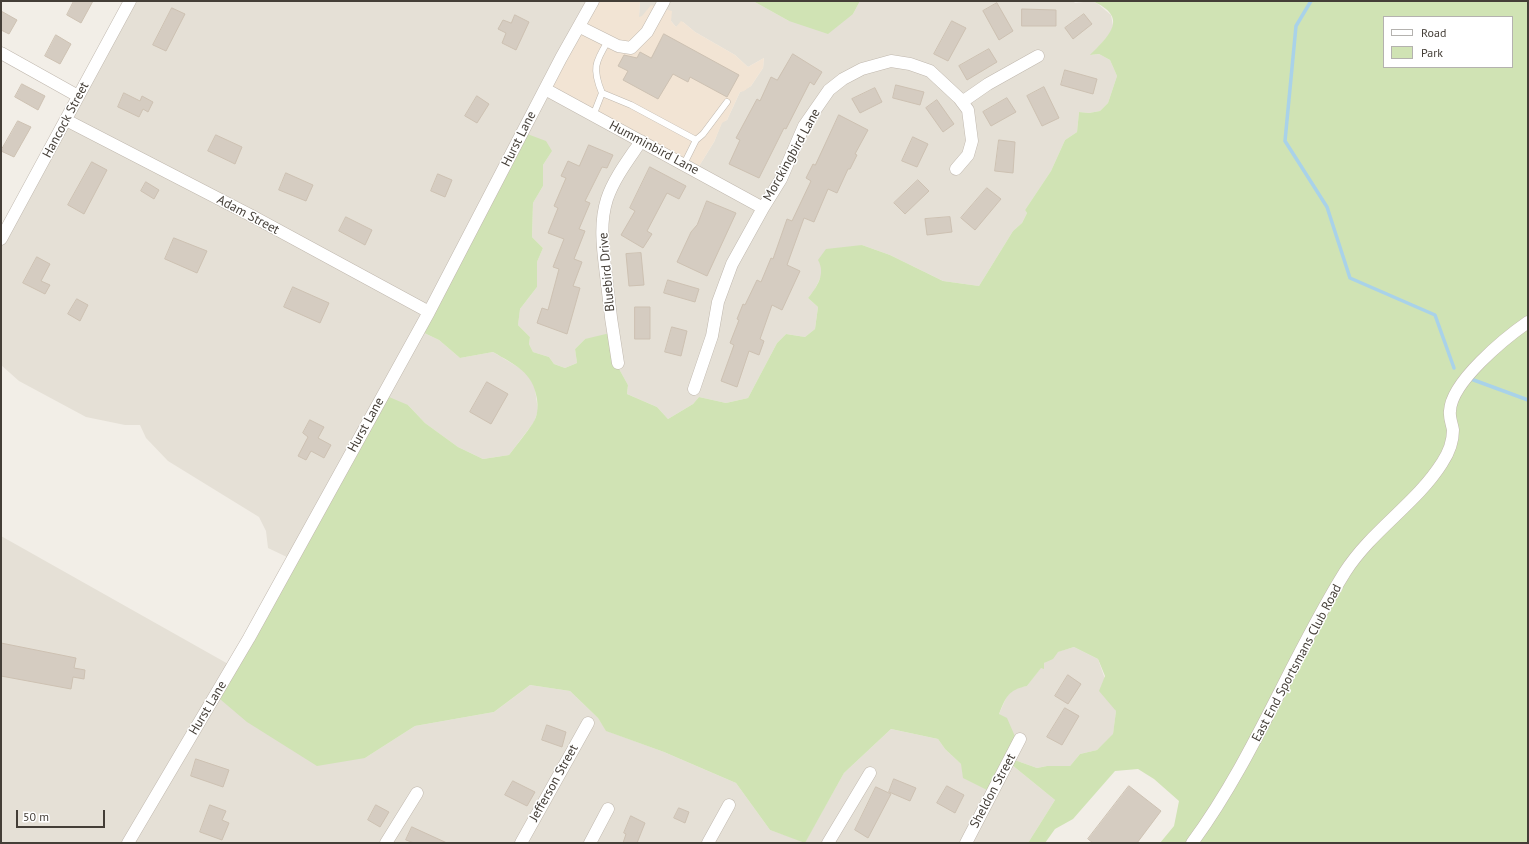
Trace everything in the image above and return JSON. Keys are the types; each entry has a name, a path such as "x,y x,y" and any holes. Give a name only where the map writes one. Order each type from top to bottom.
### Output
{"street":[{"name":"Hancock Street","path":"1,239 130,1"},
{"name":"Hurst Lane","path":"128,843 249,638 429,312 545,89 593,1"},
{"path":"580,27 618,46 632,48 647,32 664,1"},
{"path":"1,53 78,96"},
{"path":"962,102 988,84 1038,56"},
{"name":"Morckingbird Lane","path":"694,389 712,336 718,302 732,264 780,179 804,126 829,90 862,69 892,61 910,64 930,71 946,84 968,110 972,141 968,155 956,169"},
{"name":"Humminbird Lane","path":"545,89 763,208"},
{"name":"Adam Street","path":"66,120 252,216 429,312"},
{"name":"Bluebird Drive","path":"618,363 603,251 602,221 607,199 622,169 641,141"},
{"name":"East End Sportsmans Club Road","path":"1192,843 1253,746 1320,612 1357,553 1426,486 1442,462 1452,439 1450,411 1455,394 1476,366 1512,333 1528,322"},
{"name":"Jefferson Street","path":"521,843 588,724"},
{"name":"Sheldon Street","path":"966,843 1020,739"},
{"path":"828,843 870,773"},
{"path":"386,843 417,793"},
{"path":"708,843 728,805"},
{"path":"590,843 608,809"}],"lane":[{"path":"593,116 602,93 595,76 596,65 599,56 608,41"},
{"path":"602,93 631,104 696,140"},
{"path":"684,164 696,140 703,134 727,102"}],"shaded area":[{"path":"126,1 592,1 696,171 714,142 722,122 727,120 740,92 751,86 763,68 764,58 748,67 735,55 695,32 683,22 676,27 671,21 639,17 640,1 753,1 789,21 853,14 860,1 1073,1 1075,3 1092,1 1111,15 1113,26 1110,34 1091,55 1099,54 1110,60 1117,76 1108,103 1100,111 1089,113 1079,112 1077,132 1065,140 1051,171 1025,210 1027,213 1022,223 1013,231 979,286 943,281 890,255 862,245 822,266 822,274 815,289 808,298 818,307 815,329 805,337 786,334 777,343 748,398 726,403 699,397 693,404 668,419 657,407 627,394 628,385 618,367 585,339 575,349 577,363 565,368 554,364 549,357 533,352 529,344 530,337 518,325 520,309 537,287 537,262 543,248 532,237 533,203 543,186 543,165 552,151 418,330 439,340 460,358 493,352 523,370 530,377 535,389 538,411 534,422 509,455 483,459 458,447 425,423 408,405 289,558 268,548 266,531 259,517 168,461 146,438 140,425 125,425 86,417 19,381 1,365 1,230"},
{"path":"592,1 640,1 639,17 642,16 651,5 672,11 671,21 676,27 681,21 683,22 695,32 735,55 748,67 764,58 763,68 751,86 740,92 727,120 722,123 714,142 696,171 546,84"},
{"path":"1,536 230,665 365,758 415,726 494,712 530,685 570,691 598,718 607,731 664,752 736,783 770,830 805,842 844,773 891,729 938,739 945,749 961,764 1012,765 1055,800 1028,843 1,843"},
{"path":"1074,647 1098,659 1116,711 1113,735 1097,750 1080,754 1070,766 1047,766 1037,768 1009,758 999,714 1007,696 1015,688 1027,686 1044,663 1057,652"}],"green space":[{"path":"753,1 860,1 853,14 828,34 789,21"},
{"path":"1092,1 1528,1 1528,843 1160,843 1174,826 1179,801 1154,779 1138,769 1115,771 1073,819 1055,829 1045,843 1028,843 1055,800 1012,765 991,792 963,778 961,764 945,749 938,739 891,729 844,773 805,843 770,830 736,783 664,752 606,731 598,718 570,691 530,685 494,712 415,726 365,758 317,766 247,722 214,694 382,394 408,405 425,423 458,447 483,459 509,455 535,420 537,414 537,399 535,390 532,382 516,365 493,352 460,358 439,340 418,330 522,132 546,141 552,151 543,165 543,186 533,203 532,237 543,248 537,262 537,287 520,309 518,325 530,337 529,344 533,352 549,357 554,364 565,368 577,363 575,349 585,339 610,333 618,367 628,385 627,394 657,407 668,419 693,404 699,397 726,403 748,398 777,343 786,334 805,337 815,329 818,307 808,298 821,275 818,260 826,249 862,245 890,255 943,281 979,286 1013,231 1022,223 1027,213 1025,210 1051,171 1065,140 1077,132 1079,112 1089,113 1100,111 1108,103 1117,76 1110,60 1099,54 1090,55 1109,34 1113,20 1104,7","holes":["1074,647 1098,659 1105,676 1099,691 1116,711 1113,734 1097,750 1080,754 1070,766 1047,766 1037,768 1009,758 1017,741 1007,718 999,714 1008,695 1027,686 1041,668 1044,669 1044,663 1053,659 1058,652"]}],"building":[{"path":"74,1 93,1 81,23 67,15"},
{"path":"997,3 1013,31 999,40 983,11"},
{"path":"172,8 185,14 166,51 153,45"},
{"path":"1022,9 1056,10 1056,26 1022,26"},
{"path":"1,11 17,20 9,34 1,30"},
{"path":"1084,14 1092,24 1073,39 1065,28"},
{"path":"515,15 529,22 516,50 502,43 506,33 498,29 503,20 511,23"},
{"path":"952,21 966,28 948,61 934,54"},
{"path":"664,34 739,75 727,97 690,77 688,82 673,74 658,99 623,80 628,71 618,66 624,55 637,58 640,52 651,58"},
{"path":"56,35 71,44 60,64 45,56"},
{"path":"989,49 997,62 967,80 959,66"},
{"path":"793,54 822,72 814,85 810,82 786,129 784,128 759,178 729,164 740,140 736,138 757,99 760,101 771,77 777,80"},
{"path":"1065,70 1097,79 1093,94 1061,85"},
{"path":"22,84 45,96 38,110 15,97"},
{"path":"896,85 924,92 920,105 893,98"},
{"path":"1044,87 1059,118 1042,126 1027,96"},
{"path":"875,88 882,102 860,113 852,99"},
{"path":"124,93 140,101 142,96 153,102 148,112 143,109 139,117 118,107"},
{"path":"477,96 489,104 477,123 465,116"},
{"path":"1007,98 1016,112 991,126 983,112"},
{"path":"937,100 954,124 943,132 926,108"},
{"path":"839,115 868,130 855,154 857,155 850,169 848,169 837,193 828,189 814,222 804,218 787,265 800,271 782,310 772,305 760,339 764,341 759,355 749,351 737,387 721,381 734,345 730,343 739,320 737,319 743,304 745,305 757,280 761,282 771,258 773,259 787,219 792,221 811,181 806,178 813,164 815,165"},
{"path":"18,121 31,127 14,157 1,151"},
{"path":"216,135 242,147 235,164 208,151"},
{"path":"913,137 928,144 917,167 902,161"},
{"path":"999,140 1015,142 1013,173 995,171"},
{"path":"589,145 613,155 607,168 602,167 585,201 590,203 579,229 585,231 574,259 582,262 573,286 580,288 567,334 537,323 542,308 548,310 559,269 553,267 564,239 548,233 558,208 554,206 566,178 561,176 568,161 579,166"},
{"path":"92,162 107,170 84,214 68,205"},
{"path":"650,167 686,186 679,199 667,193 647,231 652,234 643,248 621,235 635,211 630,208"},
{"path":"286,173 313,185 306,201 279,190"},
{"path":"438,174 452,180 445,197 431,191"},
{"path":"918,180 929,191 905,214 894,203"},
{"path":"146,182 159,190 154,199 141,191"},
{"path":"987,188 1001,199 975,230 961,218"},
{"path":"707,201 736,213 707,276 677,262 691,232 697,225"},
{"path":"346,217 372,230 365,245 339,231"},
{"path":"950,217 952,232 927,235 925,219"},
{"path":"174,238 207,251 197,273 165,259"},
{"path":"641,253 644,285 629,286 626,254"},
{"path":"37,257 50,264 41,281 50,285 45,294 23,283"},
{"path":"668,280 699,289 695,302 664,293"},
{"path":"293,287 329,303 320,323 284,307"},
{"path":"77,299 88,305 80,321 68,314"},
{"path":"635,307 650,307 650,339 635,339"},
{"path":"672,327 687,331 681,356 665,352"},
{"path":"487,382 508,394 491,424 470,412"},
{"path":"310,420 324,427 318,438 331,445 324,458 311,451 306,460 298,456 308,437 303,433"},
{"path":"1,643 76,658 74,668 85,670 84,679 73,677 71,689 1,676"},
{"path":"1068,675 1081,684 1068,704 1055,696"},
{"path":"1065,708 1079,716 1062,745 1047,737"},
{"path":"547,725 566,732 562,747 542,740"},
{"path":"196,759 229,770 223,787 191,776"},
{"path":"894,779 916,788 910,801 889,792"},
{"path":"513,781 535,792 527,806 505,795"},
{"path":"947,786 964,795 955,813 937,803"},
{"path":"1129,786 1161,811 1137,843 1093,843 1088,839"},
{"path":"876,787 891,794 868,838 855,830"},
{"path":"210,805 226,811 222,820 229,823 222,840 200,832"},
{"path":"376,805 389,812 380,827 368,820"},
{"path":"679,808 689,812 685,823 674,818"},
{"path":"631,816 645,823 637,843 623,843 626,834 624,833"},
{"path":"412,827 447,843 414,843 406,840"}],"waterway":[{"path":"1311,1 1296,26 1285,141 1327,207 1350,278 1435,315 1454,368"},
{"path":"1471,379 1528,400"}]}
